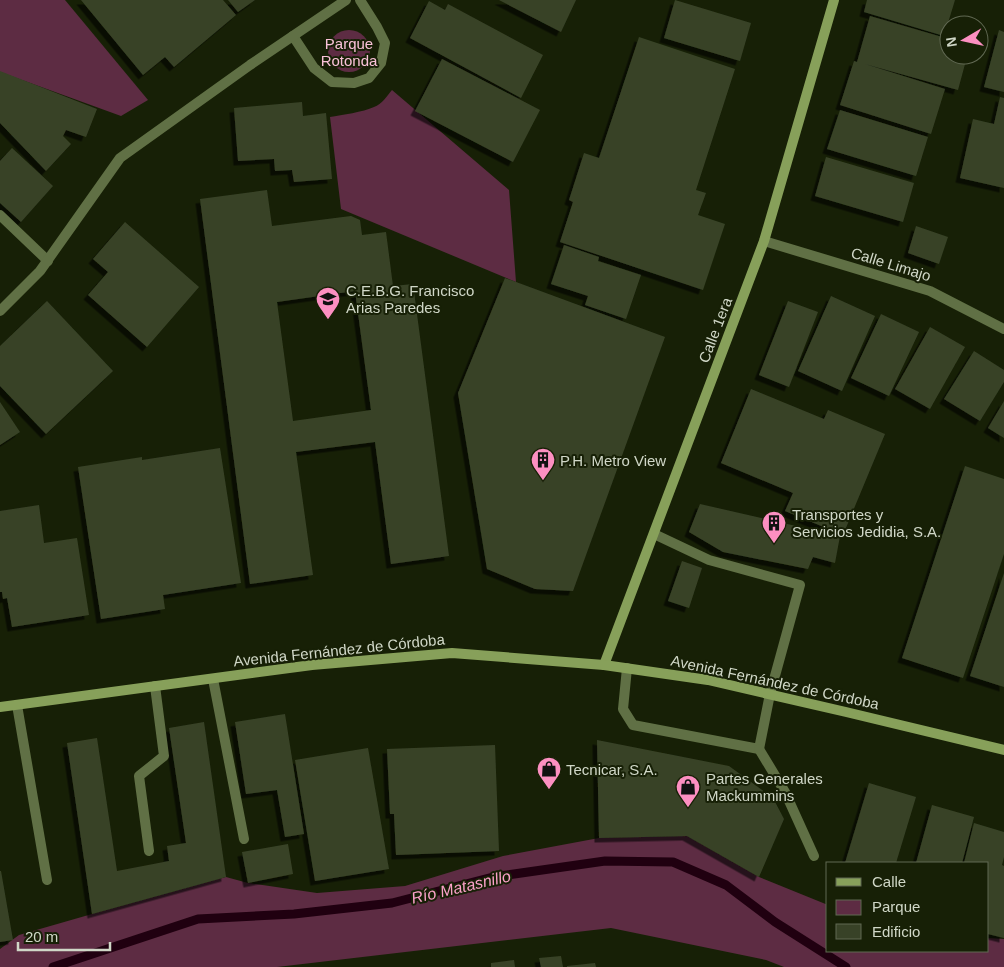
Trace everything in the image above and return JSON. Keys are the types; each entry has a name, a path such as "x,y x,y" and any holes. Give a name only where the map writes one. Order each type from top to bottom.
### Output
{"main road":[{"name":"Calle 1era","path":"604,665 764,241 834,0"},
{"name":"Avenida Fernández de Córdoba","path":"0,708 312,665 452,653 604,665 708,680 1004,750"}],"street":[{"path":"0,311 48,261 120,158 346,0"},
{"path":"292,36 314,68 332,82 354,83 369,78 381,63 385,43 378,27 360,0"},
{"path":"0,215 48,261"},
{"name":"Calle Limajo","path":"764,241 930,291 1004,329"},
{"path":"654,534 709,560 800,585 770,694 759,749 785,792 814,856"},
{"path":"627,668 623,709 633,726 759,749"},
{"path":"213,679 244,839"},
{"path":"149,851 138,776 164,756 154,686"},
{"path":"18,705 47,880"}],"green space":[{"path":"0,0 65,0 148,100 121,116 0,72"},
{"name":"Parque Rotonda","path":"353,30 361,33 367,39 370,51 367,63 361,69 345,72 337,69 331,63 328,47 331,39 337,33"},
{"path":"392,90 509,190 516,282 341,209 330,117 358,112 377,106"},
{"path":"687,836 759,877 826,904 826,952 989,952 989,938 1004,939 1004,967 784,967 766,960 611,928 277,967 0,967 0,949 19,935 226,877 248,883 317,893 405,886 503,856 599,838"}],"building":[{"path":"81,0 223,0 236,15 174,67 165,57 143,75"},
{"path":"228,0 255,0 238,12"},
{"path":"499,0 576,0 561,32"},
{"path":"675,0 751,23 740,61 664,38"},
{"path":"867,0 955,0 950,15 939,15 939,34 864,12"},
{"path":"429,1 445,10 448,4 543,55 521,98 410,38"},
{"path":"870,16 939,36 939,65 965,65 958,90 865,64 945,89 931,134 840,105 854,61 857,62"},
{"path":"999,30 1004,32 1004,92 984,87"},
{"path":"639,37 735,69 696,190 706,193 698,215 725,224 703,290 560,242 573,202 569,200 584,153 599,158"},
{"path":"442,59 540,110 513,162 415,111"},
{"path":"0,71 97,109 86,137 66,130 63,136 71,144 46,171 0,123"},
{"path":"1000,97 1004,98 1004,188 960,178 973,119 994,124"},
{"path":"302,102 303,116 326,113 332,179 294,182 292,170 275,171 274,159 238,161 234,108"},
{"path":"840,110 928,137 916,176 827,149"},
{"path":"12,148 53,186 21,222 0,203 0,161"},
{"path":"826,157 914,183 903,222 815,196"},
{"path":"267,190 272,226 351,216 360,220 362,235 386,232 393,286 413,284 449,556 391,564 375,442 296,452 313,575 250,584 200,199","holes":["355,291 371,410 293,421 277,302"]},
{"path":"125,222 199,287 147,347 88,295 108,272 93,259"},
{"path":"916,226 948,237 939,264 908,253"},
{"path":"564,245 599,257 598,261 641,275 626,319 585,305 588,296 551,284"},
{"name":"P.H. Metro View","path":"505,278 665,337 573,591 535,589 487,569 458,393"},
{"path":"831,296 875,316 842,391 798,371"},
{"path":"47,301 113,371 46,434 0,386 0,346"},
{"path":"788,301 818,312 789,387 759,375"},
{"path":"881,314 919,332 889,396 851,378"},
{"path":"930,327 965,347 930,409 895,389"},
{"path":"974,351 1004,370 1004,382 980,421 944,399"},
{"path":"751,389 824,419 828,410 885,434 843,535 785,511 793,493 721,463"},
{"path":"1004,401 1004,438 988,428"},
{"path":"0,402 20,432 0,445"},
{"path":"220,448 241,583 163,595 165,609 101,619 78,467 142,457 142,460"},
{"path":"965,466 1004,479 1004,554 963,678 902,658"},
{"name":"Transportes y Servicios Jedidia, S.A.","path":"700,504 840,536 835,563 813,557 808,569 723,552 689,532"},
{"path":"39,505 44,543 77,538 89,615 12,627 7,598 3,599 2,592 0,592 0,511"},
{"path":"682,561 702,568 689,608 668,601"},
{"path":"1004,573 1004,687 970,676"},
{"path":"285,714 304,834 285,837 277,790 246,794 235,722"},
{"path":"204,722 226,877 92,914 67,743 97,738 117,871 169,861 167,846 186,843 169,728"},
{"name":"Partes Generales Mackummins","path":"597,740 729,766 773,798 784,819 759,877 687,836 599,838"},
{"path":"495,745 499,851 396,855 394,814 390,814 387,749"},
{"path":"368,748 389,869 315,881 295,760"},
{"path":"869,783 916,797 896,862 845,862"},
{"path":"932,805 974,817 962,862 916,862"},
{"path":"974,823 1004,832 1004,857 1002,865 1004,866 1004,938 989,934 989,862 964,862"},
{"path":"288,844 293,874 248,883 242,852"},
{"path":"0,871 13,940 0,942"},
{"path":"561,956 563,967 541,967 539,958"},
{"path":"514,960 515,967 491,967 491,963"},
{"path":"595,963 596,967 567,967 567,966"}],"waterway":[{"name":"Río Matasnillo","path":"53,967 198,919 294,914 392,903 493,877 605,861 673,862 726,885 775,922 846,967"}],"place":[{"name":"C.E.B.G. Francisco Arias Paredes","path":"328,320"},
{"name":"P.H. Metro View","path":"543,481"},
{"name":"Transportes y Servicios Jedidia, S.A.","path":"774,544"},
{"name":"Tecnicar, S.A.","path":"549,790"},
{"name":"Partes Generales Mackummins","path":"688,808"}]}
